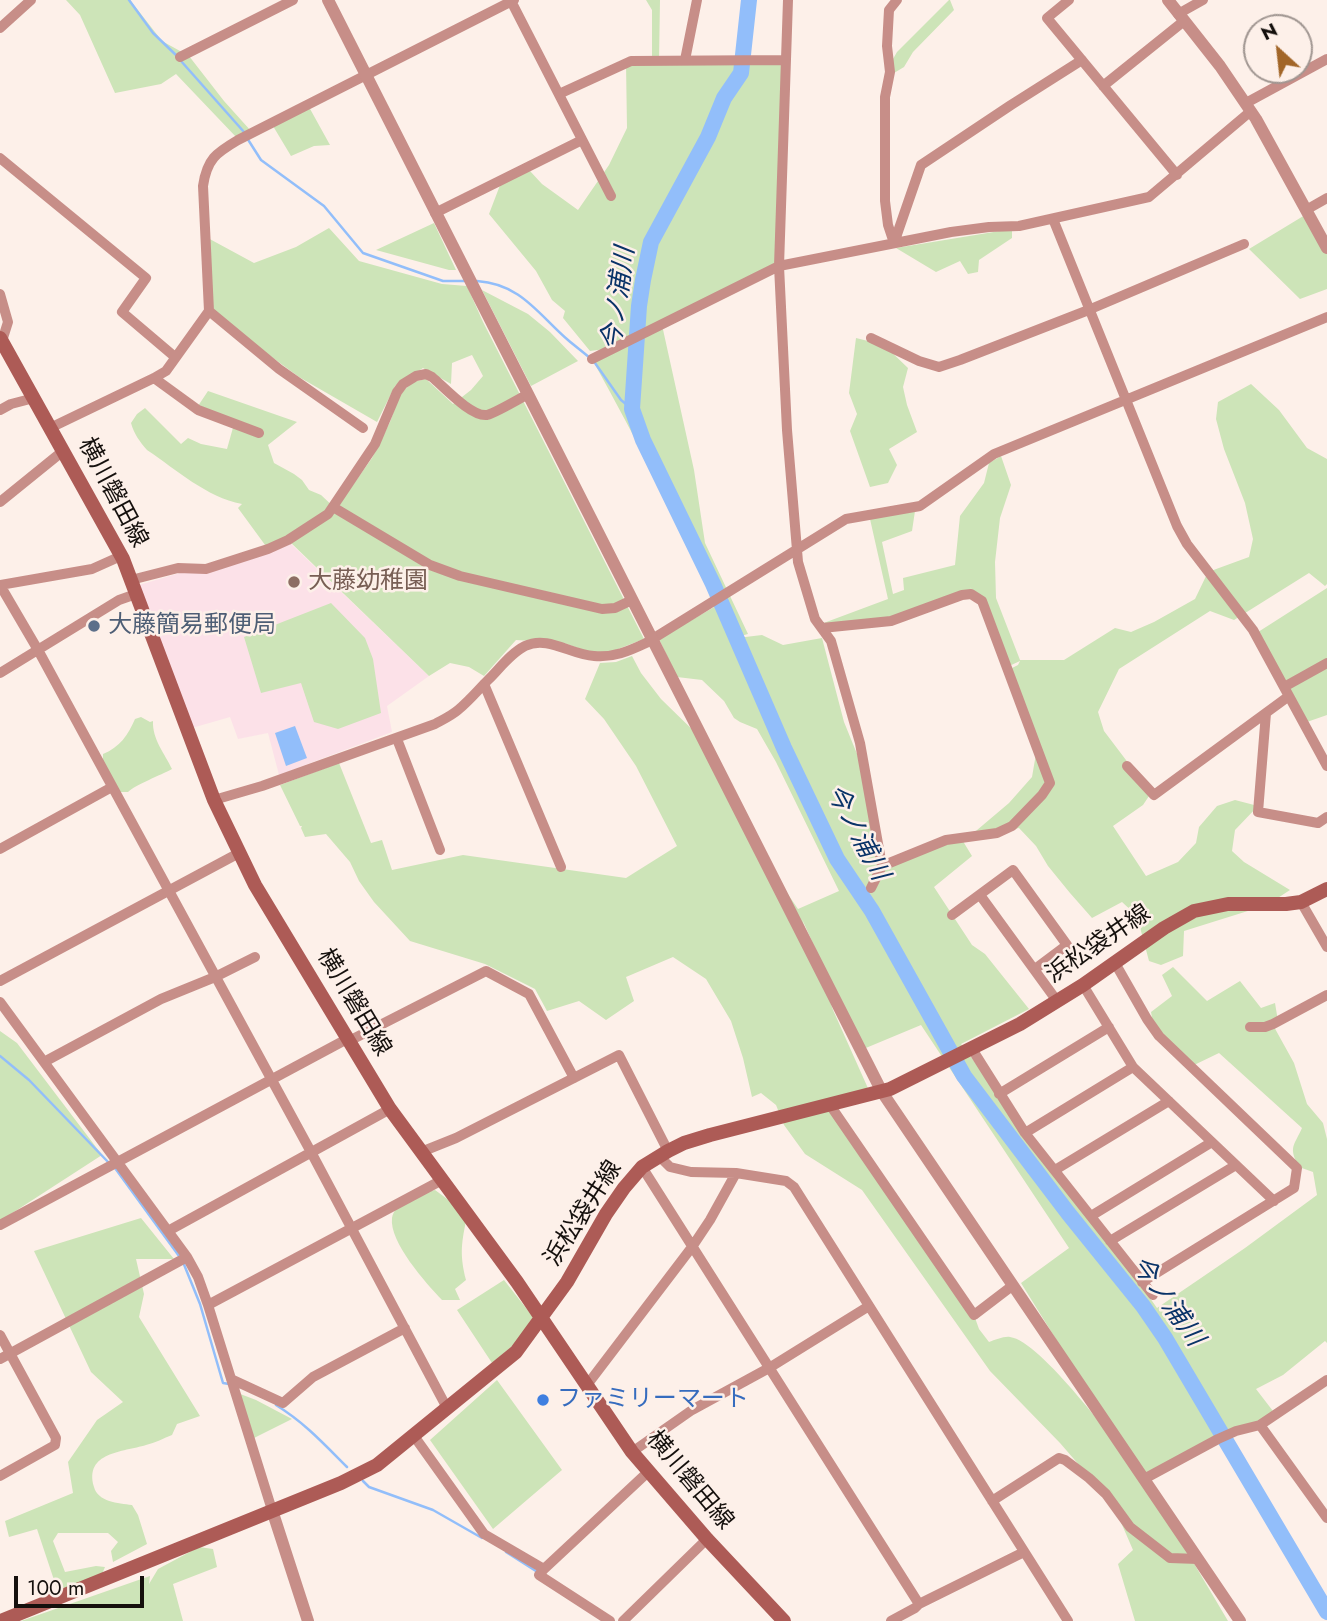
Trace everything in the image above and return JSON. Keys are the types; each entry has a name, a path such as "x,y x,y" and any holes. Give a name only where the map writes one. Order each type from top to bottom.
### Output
{"main road":[{"name":"横川磐田線","path":"1,339 121,556 214,800 239,853 255,885 348,1040 390,1109 485,1237 632,1452 779,1619"},
{"name":"浜松袋井線","path":"2,1621 341,1483 377,1465 516,1352 567,1282 624,1188 642,1167 663,1154 687,1142 710,1135 882,1092 1020,1024 1194,911 1228,904 1301,902 1327,889"}],"street":[{"path":"0,28 31,0"},
{"path":"180,57 293,0"},
{"path":"328,0 882,1092 1240,1621"},
{"path":"685,61 698,0"},
{"path":"788,0 779,266 787,430 798,562 815,619 831,641 860,743 882,866 871,888"},
{"path":"894,243 885,201 885,97 890,72 887,46 889,10 897,0"},
{"path":"1069,0 1047,18 1177,175"},
{"path":"1168,0 1249,107 1327,248"},
{"path":"1104,86 1203,0"},
{"path":"50,428 166,371 209,310 203,186 205,170 212,158 238,139 513,1 611,196"},
{"path":"592,359 779,266 951,232 1019,226 1149,197 1177,175 1249,107 1327,59"},
{"path":"559,94 631,61 785,60"},
{"path":"894,243 922,165 1082,60"},
{"path":"435,213 582,140"},
{"path":"0,159 146,278 121,312 175,357"},
{"path":"1306,210 1327,198"},
{"path":"1053,219 1177,526 1187,544 1253,630 1327,766"},
{"path":"872,338 919,361 939,367 1090,309 1244,244"},
{"path":"0,294 8,322 1,339"},
{"path":"209,310 279,369 363,428"},
{"path":"214,800 262,786 435,724 458,710 526,645 542,643 593,656 610,656 625,652 652,640 846,519 920,506 994,454 1327,317"},
{"path":"0,673 119,600 133,587 178,568 206,569 268,549 298,534 328,514 375,444 397,392 403,384 416,376 425,374 432,377 478,414 488,415 528,394"},
{"path":"154,379 198,410 259,433"},
{"path":"0,410 10,404 34,398"},
{"path":"0,502 63,451"},
{"path":"333,507 430,565 460,576 602,609 615,608 632,600"},
{"path":"121,556 92,569 0,585 311,1152 447,1408"},
{"path":"822,628 891,621 962,595 971,594 982,601 1050,783 1012,826 997,833 946,840 882,866"},
{"path":"1127,766 1154,795 1266,713 1286,692 1327,663"},
{"path":"484,684 561,867"},
{"path":"1266,713 1258,812 1318,823 1327,817"},
{"path":"397,738 440,850"},
{"path":"0,849 112,788"},
{"path":"0,981 239,853"},
{"path":"953,915 1013,870 1067,945 1035,969"},
{"path":"980,895 1057,1002"},
{"path":"1301,902 1327,947"},
{"path":"44,1062 161,999 215,978 255,957"},
{"path":"1115,963 1159,1036 1297,1168 1294,1188 1142,1282"},
{"path":"0,1225 271,1080 486,971 529,994 574,1078"},
{"path":"1083,985 1133,1067 1274,1201"},
{"path":"1250,1027 1273,1024 1327,995"},
{"path":"0,1002 187,1257 198,1277 308,1621"},
{"path":"999,1094 1109,1027"},
{"path":"421,1152 456,1138 619,1055 670,1167 691,1172 736,1173 786,1181 794,1187 1068,1621"},
{"path":"959,1055 999,1094 1026,1133 1153,1295"},
{"path":"1026,1133 1133,1067"},
{"path":"1055,1170 1169,1101"},
{"path":"830,1105 974,1315 1013,1286"},
{"path":"168,1231 390,1109"},
{"path":"1091,1216 1212,1142"},
{"path":"1110,1241 1236,1165"},
{"path":"642,1167 919,1604"},
{"path":"587,1385 692,1247 736,1173"},
{"path":"208,1305 442,1180"},
{"path":"0,1359 187,1257"},
{"path":"632,1452 692,1410 769,1368 869,1306"},
{"path":"231,1380 283,1403 313,1377 405,1328"},
{"path":"0,1335 56,1438 55,1445 0,1476"},
{"path":"1144,1479 1218,1440 1260,1425 1327,1380"},
{"path":"1260,1425 1327,1518"},
{"path":"414,1436 484,1534 542,1571 610,1621"},
{"path":"992,1501 1059,1458 1106,1494 1130,1527 1170,1558 1198,1559"},
{"path":"542,1571 648,1472"},
{"path":"624,1620 707,1539"},
{"path":"891,1621 919,1604 1024,1552"}],"shaded area":[{"path":"288,541 429,676 387,706 392,732 279,775 268,733 238,739 230,717 192,728 139,585"}],"green space":[{"path":"66,0 130,0 162,41 189,56 251,131 237,138 176,74 161,84 115,93 80,15"},
{"path":"646,0 660,0 659,61 785,60 779,266 662,325 694,470 705,543 748,634 729,639 762,635 783,645 822,638 844,722 866,776 882,866 961,838 972,856 934,887 972,945 985,954 1029,1009 961,1044 1100,1227 1157,1308 1317,1195 1313,1172 1299,1167 1294,1155 1293,1147 1302,1128 1219,1053 1190,1067 1154,1029 1151,1012 1172,996 1162,975 1173,967 1207,1001 1240,981 1261,1008 1275,1003 1278,1021 1273,1025 1294,1063 1307,1104 1323,1123 1327,1139 1327,1343 1325,1341 1283,1375 1256,1389 1276,1415 1231,1431 1144,1479 1228,1621 1135,1621 1118,1564 1133,1550 1113,1504 1060,1443 990,1371 862,1190 805,1154 784,1125 776,1105 761,1093 752,1097 731,1021 706,979 673,957 626,977 634,1001 606,1020 579,1001 547,1011 535,989 485,964 410,941 374,902 350,862 326,834 305,837 280,785 339,763 371,843 382,840 392,870 463,855 626,878 677,846 636,766 604,719 585,699 600,663 616,662 632,656 661,699 703,740 764,859 798,909 839,891 757,729 734,718 724,701 702,680 677,677 659,639 721,603 592,359 613,348 590,351 563,318 565,311 552,300 536,271 489,214 502,180 530,171 542,184 578,210 609,165 627,128 626,63 652,60 652,10","holes":["802,919 861,1050 921,1025 1069,1248 1021,1283 1138,1471 1077,1395 1040,1356 1010,1337 989,1342 979,1329 974,1315 831,1105 871,1095 833,1010"]},
{"path":"949,0 954,10 913,52 904,67 889,76 889,66 897,52"},
{"path":"309,107 330,145 314,146 291,156 273,126"},
{"path":"1305,215 1327,248 1327,289 1300,299 1249,249"},
{"path":"434,223 456,270 376,250"},
{"path":"329,228 359,261 442,284 467,286 644,639 600,656 564,643 516,640 484,676 469,667 450,663 429,676 288,540 268,549 238,508 242,504 204,489 142,444 131,423 145,408 181,444 188,438 201,444 227,449 234,424 198,406 208,391 297,422 268,445 274,463 294,474 309,490 321,495 336,509 372,458 400,394 413,382 426,379 453,404 471,390 483,376 472,355 452,363 451,384 423,368 395,386 377,422 299,377 209,311 206,237 254,263 296,247"},
{"path":"1012,229 1012,238 979,260 978,272 968,274 960,261 936,272 896,248"},
{"path":"482,290 528,314 578,361 531,386"},
{"path":"856,338 884,345 908,368 903,387 917,432 889,449 897,465 888,483 870,487 850,431 857,414 849,393"},
{"path":"1251,384 1279,410 1307,448 1327,459 1327,584 1325,586 1309,573 1234,620 1210,611 1119,669 1098,712 1104,731 1151,793 1143,805 1113,826 1146,876 1178,862 1196,843 1199,827 1217,806 1235,800 1258,806 1235,830 1232,851 1244,862 1290,890 1267,905 1184,931 1183,956 1161,965 1149,961 1137,916 1122,902 1092,918 1019,828 970,836 1009,803 1032,777 1038,742 1008,670 1020,661 1007,667 983,605 970,587 976,598 971,594 887,621 821,624 888,599 870,519 915,511 912,531 882,542 893,594 904,590 903,578 955,565 960,516 984,483 989,463 1001,456 1011,485 1000,518 995,562 996,598 1020,660 1064,660 1115,628 1131,632 1154,622 1195,599 1208,572 1249,557 1253,539 1245,503 1224,449 1216,419 1218,402"},
{"path":"1327,588 1327,715 1304,723 1255,634"},
{"path":"331,603 365,638 373,659 381,713 338,729 314,722 301,683 261,693 244,637"},
{"path":"141,717 153,721 157,740 172,769 128,792 120,792 103,761 103,754 119,744 135,719"},
{"path":"0,1031 17,1043 102,1155 0,1221"},
{"path":"435,1190 454,1204 466,1221 462,1250 466,1280 455,1289 460,1300 442,1300 410,1262 396,1239 393,1228 392,1218 396,1208 407,1199"},
{"path":"141,1218 174,1259 136,1259 144,1294 139,1317 200,1416 177,1424 172,1435 100,1460 92,1475 96,1492 109,1501 132,1505 147,1544 113,1562 111,1551 118,1542 108,1533 58,1533 53,1541 65,1572 96,1566 105,1567 102,1574 58,1592 37,1529 9,1537 5,1521 73,1493 68,1462 97,1420 123,1402 91,1372 34,1251"},
{"path":"504,1280 533,1317 517,1342 492,1363 457,1310"},
{"path":"497,1380 562,1470 493,1529 430,1440"},
{"path":"235,1392 256,1400 292,1419 250,1440"},
{"path":"199,1547 213,1549 217,1567 173,1584 183,1621 21,1621 150,1576 149,1584 158,1569"}],"water":[{"path":"295,726 307,758 286,766 275,733"}],"waterway":[{"path":"129,0 153,33 177,56"},
{"name":"今ノ浦川","path":"749,0 741,73 724,98 708,137 651,242 639,306 632,409 643,440 713,584 784,748 837,859 872,911 964,1076 1165,1338 1327,1612"},
{"path":"181,61 244,132"},
{"path":"247,138 261,160 324,206 363,253 443,281 467,281"},
{"path":"477,281 492,283 517,294 590,358"},
{"path":"595,363 621,400 632,409"},
{"path":"0,1056 29,1080 110,1164"},
{"path":"115,1168 179,1256"},
{"path":"183,1262 200,1304 223,1383 229,1384"},
{"path":"276,1405 305,1426 347,1467"},
{"path":"363,1481 369,1487 433,1510 482,1538"},
{"path":"506,1552 539,1573"}],"place":[{"name":"大藤幼稚園","path":"294,582"},
{"name":"大藤簡易郵便局","path":"94,626"},
{"name":"ファミリーマート","path":"543,1400"}]}
